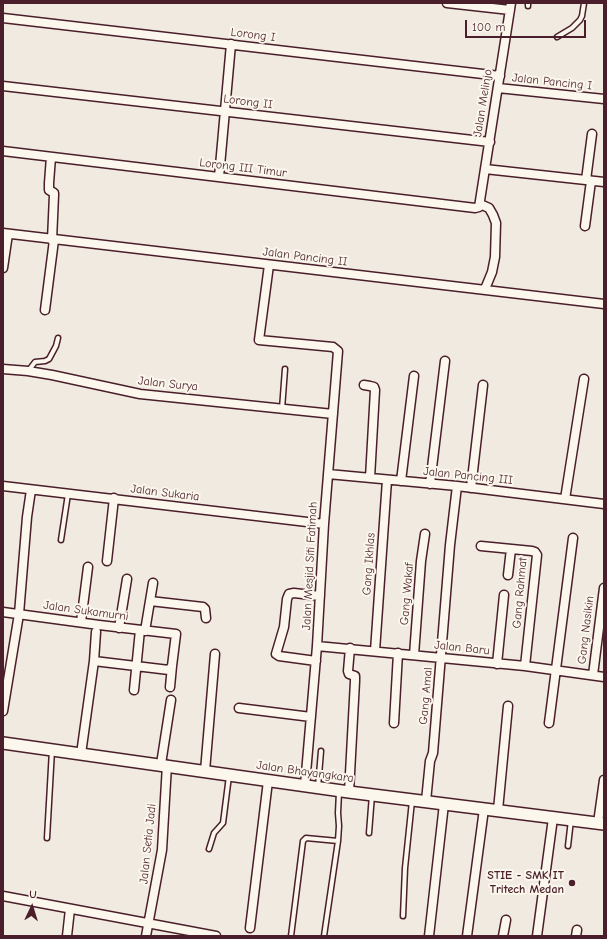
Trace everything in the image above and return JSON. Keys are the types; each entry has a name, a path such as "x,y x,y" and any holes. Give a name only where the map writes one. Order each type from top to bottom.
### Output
{"main road":[{"name":"Jalan Bhayangkara","path":"3,743 344,791 601,823"}],"street":[{"path":"448,3 511,6"},
{"name":"Jalan Melinjo","path":"480,205 511,6"},
{"name":"Lorong I","path":"3,18 500,76"},
{"path":"219,177 231,44"},
{"name":"Lorong II","path":"3,86 490,142"},
{"name":"Jalan Pancing I","path":"498,88 604,100"},
{"path":"585,226 592,134"},
{"name":"Lorong III Timur","path":"3,151 472,209 480,205"},
{"path":"45,310 53,240 54,193 49,190 51,157"},
{"path":"485,169 604,182"},
{"path":"480,205 488,208 496,223 495,257 492,272 485,289"},
{"path":"3,268 5,233"},
{"name":"Jalan Pancing II","path":"5,233 53,240 151,250 604,304"},
{"name":"Jalan Mesjid Siti Fatimah","path":"268,265 259,340 333,347 337,350 338,355 324,524 316,661 305,785"},
{"path":"430,484 446,361"},
{"name":"Jalan Surya","path":"3,369 28,371 140,394 333,414"},
{"path":"401,481 414,376"},
{"path":"565,499 584,379"},
{"path":"364,385 374,387 376,390 370,478"},
{"path":"471,488 483,385"},
{"name":"Jalan Pancing III","path":"328,474 457,486 604,504"},
{"name":"Gang Ikhlas","path":"375,651 387,480"},
{"name":"Jalan Sukaria","path":"3,486 324,524"},
{"name":"Gang Amal","path":"426,801 430,762 433,753 450,545 457,486"},
{"path":"3,711 19,614 27,517 32,490"},
{"path":"106,561 114,498"},
{"name":"Gang Wakaf","path":"414,655 421,561 425,534"},
{"path":"550,723 573,538"},
{"name":"Gang Rahmat","path":"481,546 532,551 537,555 525,666"},
{"path":"508,576 511,549"},
{"path":"81,622 88,567"},
{"path":"120,628 127,579"},
{"path":"134,690 143,631 153,583"},
{"name":"Gang Nasikin","path":"593,675 604,588"},
{"path":"316,661 279,656 276,654 284,627 287,599 289,594 294,593 320,596"},
{"path":"496,664 504,595"},
{"path":"150,601 203,607 205,609 206,618"},
{"name":"Jalan Sukamurni","path":"3,612 176,634 172,666"},
{"path":"81,754 94,661 96,632"},
{"name":"Jalan Baru","path":"317,646 525,666 604,677"},
{"path":"344,791 355,681 355,676 349,674 348,671 350,648"},
{"path":"394,723 398,653"},
{"path":"206,771 216,654"},
{"path":"94,661 169,670 172,666"},
{"path":"170,687 172,666"},
{"name":"Jalan Setia Jadi","path":"146,936 162,850 164,765 171,700"},
{"path":"498,810 508,706"},
{"path":"239,708 311,717"},
{"path":"250,928 268,780"},
{"path":"601,823 604,780"},
{"path":"429,936 444,804"},
{"path":"468,936 484,809"},
{"path":"537,936 553,818"},
{"path":"3,896 148,924 187,934 216,936"},
{"path":"67,936 70,909"},
{"path":"503,936 506,920"}],"lane":[{"path":"557,36 572,28 580,20 584,3"},
{"path":"28,371 35,362 49,358 56,346 58,338"},
{"path":"282,409 285,369"},
{"path":"61,540 68,494"},
{"path":"48,838 52,750"},
{"path":"318,787 321,751"},
{"path":"209,850 214,833 223,823 229,774"},
{"path":"324,936 338,841 338,813 344,791"},
{"path":"369,833 372,794"},
{"path":"403,916 405,868 412,800"},
{"path":"568,846 571,820"},
{"path":"291,936 303,842 306,838 338,841"}],"place":[{"name":"STIE - SMK IT Tritech Medan","path":"572,883"}]}
